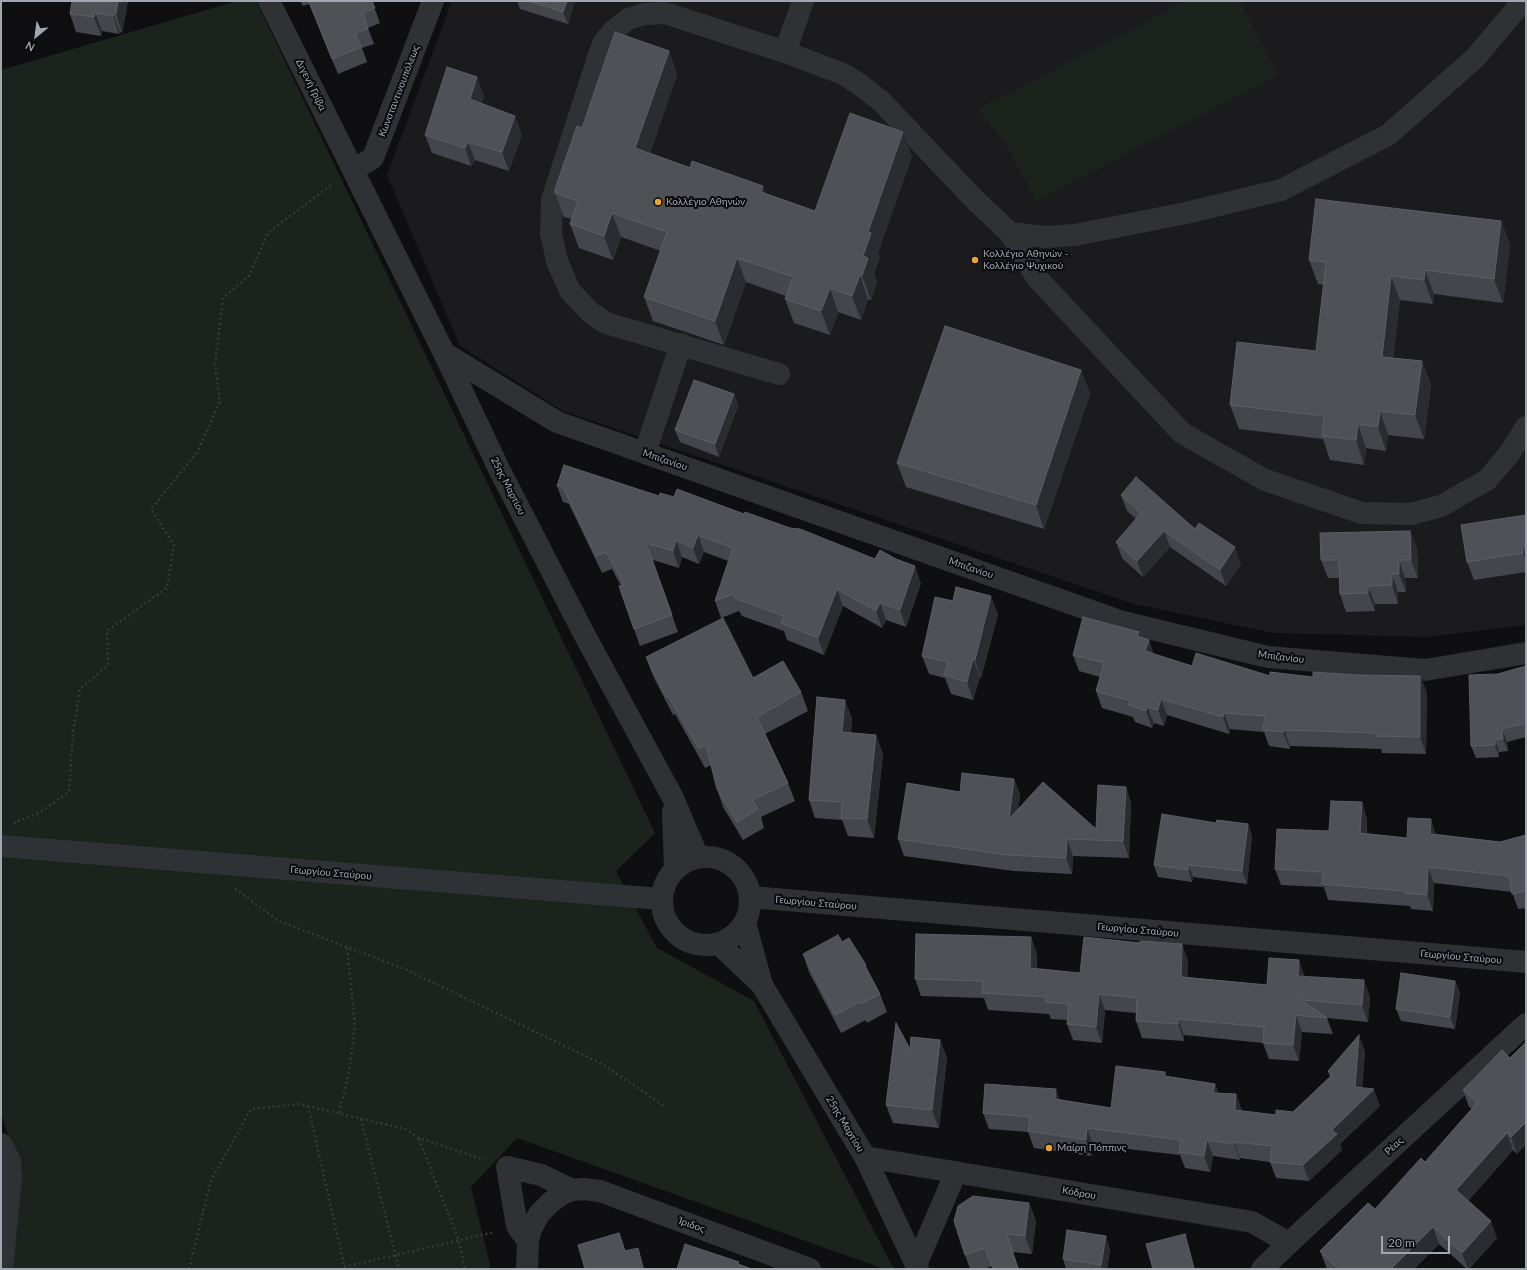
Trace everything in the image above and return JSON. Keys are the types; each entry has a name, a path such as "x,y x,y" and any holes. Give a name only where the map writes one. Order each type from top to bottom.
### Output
{"street":[{"name":"Διγενή Γρίβα","path":"269,1 353,170"},
{"name":"Κωνσταντινουπόλεως","path":"353,170 373,158 433,1"},
{"path":"785,52 803,1"},
{"path":"1010,233 1046,237 1075,235 1186,213 1281,190 1388,135 1475,58 1523,1"},
{"path":"779,374 606,323 591,313 570,291 557,261 551,232 552,200 598,55 604,42 612,31 628,19 645,14 665,13 785,52 841,73 859,84 876,97 974,200 1010,233 1037,278 1182,433 1265,480 1362,513 1411,514 1441,506 1487,480 1509,454 1526,427"},
{"name":"25ης Μαρτίου","path":"353,170 444,353 499,469 576,619 673,798 698,857"},
{"path":"645,453 681,344"},
{"name":"Μπιζανίου","path":"444,353 557,422 1123,622 1268,657 1425,670 1526,653"},
{"name":"25ης Μαρτίου","path":"673,798 675,869"},
{"name":"Γεωργίου Σταύρου","path":"5,846 662,899"},
{"path":"698,857 712,857 727,861 739,870 747,883 751,897 750,910 745,923 734,936 719,944 707,946 684,940 674,932 667,923 663,912 662,899 665,883 675,869 685,862 698,857"},
{"name":"Γεωργίου Σταύρου","path":"751,897 1526,962"},
{"name":"25ης Μαρτίου","path":"745,923 762,985"},
{"name":"25ης Μαρτίου","path":"719,944 762,985 865,1157 917,1267"},
{"name":"Ρέας","path":"1262,1269 1289,1242 1526,1024"},
{"path":"1,1144 10,1161 6,1178 2,1269"},
{"name":"Κόδρου","path":"865,1157 1252,1222 1289,1242"},
{"path":"527,1269 522,1234 507,1167 541,1175 572,1190"},
{"path":"917,1267 956,1172"},
{"name":"Ίριδος","path":"572,1190 584,1189 600,1191 810,1269"},
{"path":"522,1234 531,1229 539,1214 551,1202 562,1194 572,1190"}],"path":[{"path":"5,846 15,822 37,814 69,792 73,732 80,688 108,665 107,631 167,588 174,545 151,509 198,451 220,401 215,364 223,298 250,276 268,232 353,170"},
{"path":"230,885 279,921 407,970 604,1065 664,1106"},
{"path":"339,1113 349,1072 355,1026 347,947"},
{"path":"189,1269 211,1180 251,1109 298,1104 339,1113 405,1129 419,1138 507,1167"},
{"path":"308,1106 344,1268 459,1241 522,1234"},
{"path":"361,1119 399,1269"},
{"path":"419,1138 459,1241 465,1269"}],"shaded area":[{"path":"237,1 256,1 655,833 616,871 657,948 754,1001 894,1269 884,1269 517,1138 471,1187 491,1269 11,1269 19,1175 1,1111 1,70"},
{"name":"Κολλέγιο Αθηνών - Κολλέγιο Ψυχικού","path":"452,1 1526,1 1526,625 1427,637 1273,633 1134,604 563,411 460,346 387,175"},
{"path":"1186,1 1240,1 1278,75 1036,201 1010,151 979,109"}],"building":[{"path":"72,1 118,1 116,14 113,14 113,16 95,13 94,17 70,14"},
{"path":"309,1 372,1 375,8 363,13 368,29 355,33 361,47 332,59"},
{"path":"529,1 567,1 563,12"},
{"name":"Κολλέγιο Αθηνών","path":"615,32 669,51 635,148 690,168 692,161 763,186 761,192 815,211 850,113 903,132 868,232 871,233 863,256 868,258 862,276 860,275 852,296 830,288 821,311 785,299 793,277 737,258 715,321 644,297 667,232 612,213 604,236 570,224 578,201 555,193 555,189 577,126 582,128"},
{"path":"447,67 477,77 470,99 515,116 502,152 468,142 465,148 425,135"},
{"path":"1316,199 1501,221 1494,279 1425,270 1424,280 1391,276 1382,357 1422,361 1415,415 1380,411 1378,427 1358,424 1356,440 1322,436 1324,416 1230,405 1237,342 1316,351 1326,262 1309,260"},
{"path":"945,326 1081,370 1036,505 897,463"},
{"path":"694,380 734,394 715,444 675,430"},
{"path":"564,465 659,496 660,493 674,497 677,489 744,514 745,512 790,528 800,529 875,559 880,550 896,559 915,566 900,610 880,603 876,611 837,589 818,638 781,623 784,616 736,599 733,594 715,601 733,548 698,535 693,548 676,540 673,551 646,543 672,615 634,629 619,586 624,585 606,552 596,556 563,487 557,486"},
{"path":"1136,477 1195,529 1199,523 1235,547 1220,570 1164,531 1137,561 1116,542 1141,513 1121,495"},
{"path":"1526,515 1526,545 1522,546 1523,553 1467,562 1461,525"},
{"path":"1410,531 1411,560 1399,560 1399,574 1392,574 1392,585 1368,586 1368,593 1340,594 1339,560 1321,560 1320,533"},
{"path":"956,587 991,596 975,660 973,659 967,682 944,675 948,662 922,656 935,597 953,601"},
{"path":"1083,617 1139,632 1137,636 1149,640 1145,651 1192,666 1196,653 1270,676 1270,672 1313,677 1313,672 1357,675 1420,676 1420,737 1376,736 1376,733 1284,730 1283,732 1263,730 1265,716 1224,713 1223,717 1161,699 1158,710 1147,707 1146,711 1129,705 1130,701 1096,691 1104,663 1073,655"},
{"path":"723,618 753,678 783,661 801,692 757,717 788,783 752,800 758,809 737,822 717,789 706,745 699,749 668,696 666,697 646,657"},
{"path":"1526,666 1526,723 1502,729 1503,739 1495,739 1495,745 1471,746 1469,675 1498,674"},
{"path":"817,697 845,700 842,732 876,735 867,819 841,818 842,802 809,800"},
{"path":"962,773 1014,779 1009,819 1043,782 1096,829 1098,785 1126,787 1123,841 1067,839 1066,858 1008,855 898,839 907,783 960,792"},
{"path":"1331,801 1362,802 1360,833 1407,838 1408,818 1431,819 1430,834 1500,842 1526,835 1526,891 1512,894 1509,876 1428,867 1427,895 1405,893 1405,891 1322,884 1323,872 1275,869 1277,829 1329,831"},
{"path":"1162,814 1216,823 1217,820 1248,824 1242,871 1189,865 1188,870 1154,865"},
{"path":"916,934 1031,937 1030,968 1080,973 1084,937 1140,943 1140,941 1182,944 1181,977 1267,985 1269,958 1299,960 1298,976 1364,980 1362,1005 1301,1000 1327,1018 1296,1015 1293,1045 1263,1043 1264,1027 1178,1019 1178,1024 1136,1021 1137,998 1099,994 1096,1027 1067,1024 1069,1004 1045,1002 1046,997 982,993 983,981 915,979"},
{"path":"838,935 842,942 849,938 866,965 865,966 880,994 861,1004 860,1002 835,1015 803,954"},
{"path":"1401,973 1455,981 1450,1017 1396,1009"},
{"path":"896,1023 910,1049 911,1037 940,1040 932,1110 886,1105"},
{"path":"1359,1035 1355,1087 1374,1089 1332,1130 1337,1134 1303,1165 1270,1162 1272,1146 1234,1142 1234,1144 1207,1140 1204,1156 1179,1152 1181,1140 1087,1128 1086,1140 1028,1131 1030,1117 983,1113 985,1084 1056,1089 1055,1099 1111,1108 1116,1066 1165,1072 1165,1076 1215,1084 1213,1093 1236,1094 1235,1110 1276,1115 1276,1110 1293,1112 1332,1075 1328,1071"},
{"path":"1526,1042 1526,1122 1511,1137 1507,1133 1456,1190 1491,1221 1462,1253 1433,1227 1391,1269 1338,1269 1320,1251 1368,1203 1375,1209 1421,1158 1425,1162 1477,1103 1463,1090 1502,1050 1510,1058"},
{"path":"973,1196 1029,1203 1025,1236 1007,1234 1018,1269 993,1269 985,1248 965,1255 954,1221 958,1206"},
{"path":"1067,1230 1106,1236 1101,1265 1063,1259"},
{"path":"619,1233 625,1251 638,1248 643,1269 585,1269 578,1245"},
{"path":"1185,1234 1194,1269 1153,1269 1146,1244"},
{"path":"685,1244 739,1262 738,1264 752,1269 677,1269"}],"place":[{"name":"Κολλέγιο Αθηνών","path":"658,202"},
{"name":"Κολλέγιο Αθηνών - Κολλέγιο Ψυχικού","path":"975,260"},
{"name":"Μαίρη Πόππινς","path":"1049,1148"}]}
